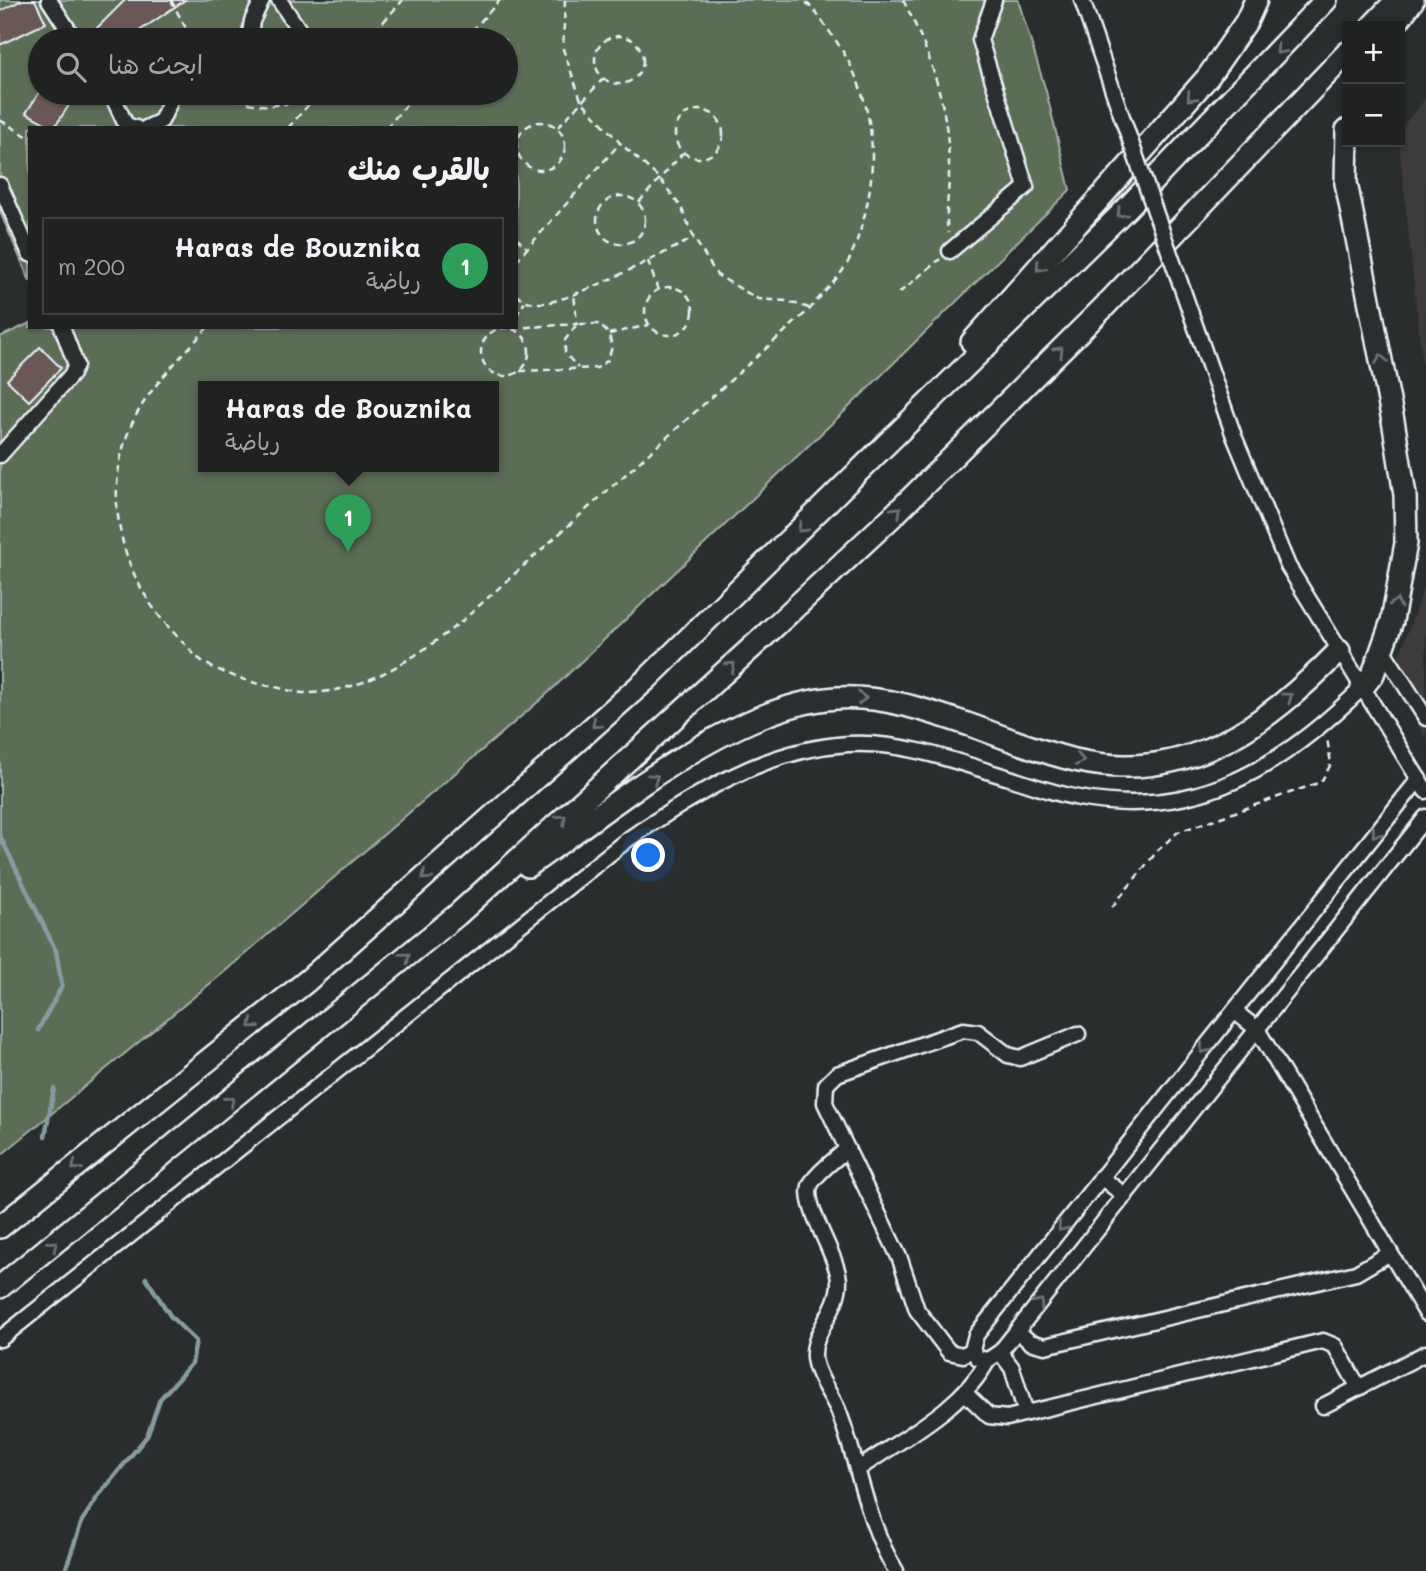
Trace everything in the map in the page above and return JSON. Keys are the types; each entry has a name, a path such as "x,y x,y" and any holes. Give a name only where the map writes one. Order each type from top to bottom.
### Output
{"highway":[{"path":"836,495 1208,77 1246,22 1256,0"},
{"path":"0,1227 307,981 647,679 1126,209 1326,0"},
{"path":"1377,21 1397,0"},
{"path":"1398,21 1413,0"},
{"path":"0,1287 457,915 905,504 1102,309 1342,58"},
{"path":"1347,147 1346,183 1405,495 1406,543 1400,587 1373,674 1362,688"},
{"path":"457,915 703,746 759,716 785,708 835,698 872,698 908,705 1076,760 1146,767 1181,762 1222,744 1308,682 1339,651"}],"street":[{"path":"49,0 67,28"},
{"path":"250,28 262,0"},
{"path":"279,0 298,28"},
{"path":"950,251 1026,187 980,40 994,0"},
{"path":"1079,1034 1020,1058 1008,1055 978,1032 963,1030 837,1074 826,1085 824,1097 900,1259 921,1317 949,1352 963,1355 972,1350 976,1335 1101,1177 1234,1011 1422,785 1288,566 1262,510 1082,0"},
{"path":"117,105 126,125 129,126"},
{"path":"150,126 161,121 169,105"},
{"path":"0,185 28,249"},
{"path":"0,455 72,374 76,365 63,329"},
{"path":"1382,649 1426,718"},
{"path":"0,1339 449,978 627,840 678,806 762,762 848,744 924,751 1077,798 1122,804 1181,799 1225,787 1273,761 1324,725 1362,688"},
{"path":"857,1470 965,1393 1426,817"},
{"path":"1234,1011 1257,1030 1426,1313"},
{"path":"847,1149 814,1179 807,1193 836,1262 839,1281 836,1300 816,1342 814,1359 837,1409 876,1532 896,1571"},
{"path":"1101,1177 1125,1196"},
{"path":"1017,1331 1030,1342 1045,1346 1356,1273 1390,1253"},
{"path":"965,1393 989,1416 1007,1418 1323,1341 1335,1346 1359,1388"},
{"path":"972,1350 978,1358 994,1356 1012,1368 1026,1413"},
{"path":"1323,1406 1426,1353"}],"path":[{"path":"171,0 186,28"},
{"path":"378,28 403,0"},
{"path":"475,28 500,0"},
{"path":"565,0 563,49 581,100 620,143 660,179 681,206 694,238 717,275 758,299 786,301 810,309"},
{"path":"206,329 150,391 130,429 115,485 118,531 134,575 163,623 203,662 253,683 306,693 355,686 422,653 462,621 810,309 849,260 867,206 874,167 869,109 849,59 803,0"},
{"path":"899,293 950,251 947,224 949,173 944,101 923,37 902,0"},
{"path":"623,36 635,43 643,55 639,74 622,84 603,79 595,61 603,43 623,36"},
{"path":"557,128 603,79"},
{"path":"256,105 274,108 285,105"},
{"path":"290,126 308,105"},
{"path":"388,126 406,105"},
{"path":"703,110 716,117 723,129 719,148 702,158 683,153 675,135 683,117 703,110"},
{"path":"0,120 28,137"},
{"path":"518,142 524,128 544,122 557,128 564,140 560,159 544,169 525,164 518,150"},
{"path":"518,258 620,143"},
{"path":"638,203 683,153"},
{"path":"625,197 638,203 645,215 641,234 625,244 606,239 597,221 605,203 625,197"},
{"path":"518,297 525,302 544,304 648,261 694,238"},
{"path":"518,240 526,247"},
{"path":"648,261 658,290"},
{"path":"672,287 685,294 692,306 691,319 684,330 672,335 659,333 649,324 645,305 658,290 672,287"},
{"path":"574,293 577,324"},
{"path":"518,313 525,302"},
{"path":"504,329 494,331 484,340 482,359 489,371 502,376 520,371 578,368 591,370 608,360 612,347 609,334 592,322 518,327"},
{"path":"577,324 567,333 564,346 568,359 578,368"},
{"path":"609,334 649,324"},
{"path":"511,329 522,335 529,347 528,360 520,371"},
{"path":"1111,907 1159,849 1178,832 1321,782 1331,764 1324,725"}],"shaded area":[{"path":"1426,98 1426,398 1400,147 1405,147 1405,123"},
{"path":"1426,581 1426,738 1390,681"}],"green space":[{"path":"0,0 1018,0 1046,91 1070,190 847,409 546,695 223,973 0,1156 0,337 28,324 28,329 518,329 518,126 28,126 28,276 0,212"}],"building":[{"path":"22,0 35,0 46,23 28,28 28,32 0,45 0,11"},
{"path":"125,0 185,0 144,28 97,28"},
{"path":"31,105 69,105 55,126 26,113"},
{"path":"40,347 61,368 29,401 7,380"}],"waterway":[{"path":"0,836 56,951 62,986 38,1030"},
{"path":"45,1136 54,1089"},
{"path":"65,1571 82,1521 99,1495 147,1436 160,1399 192,1363 196,1341 171,1317 146,1278"}],"place":[{"name":"Haras de Bouznika","path":"348,552"}]}
